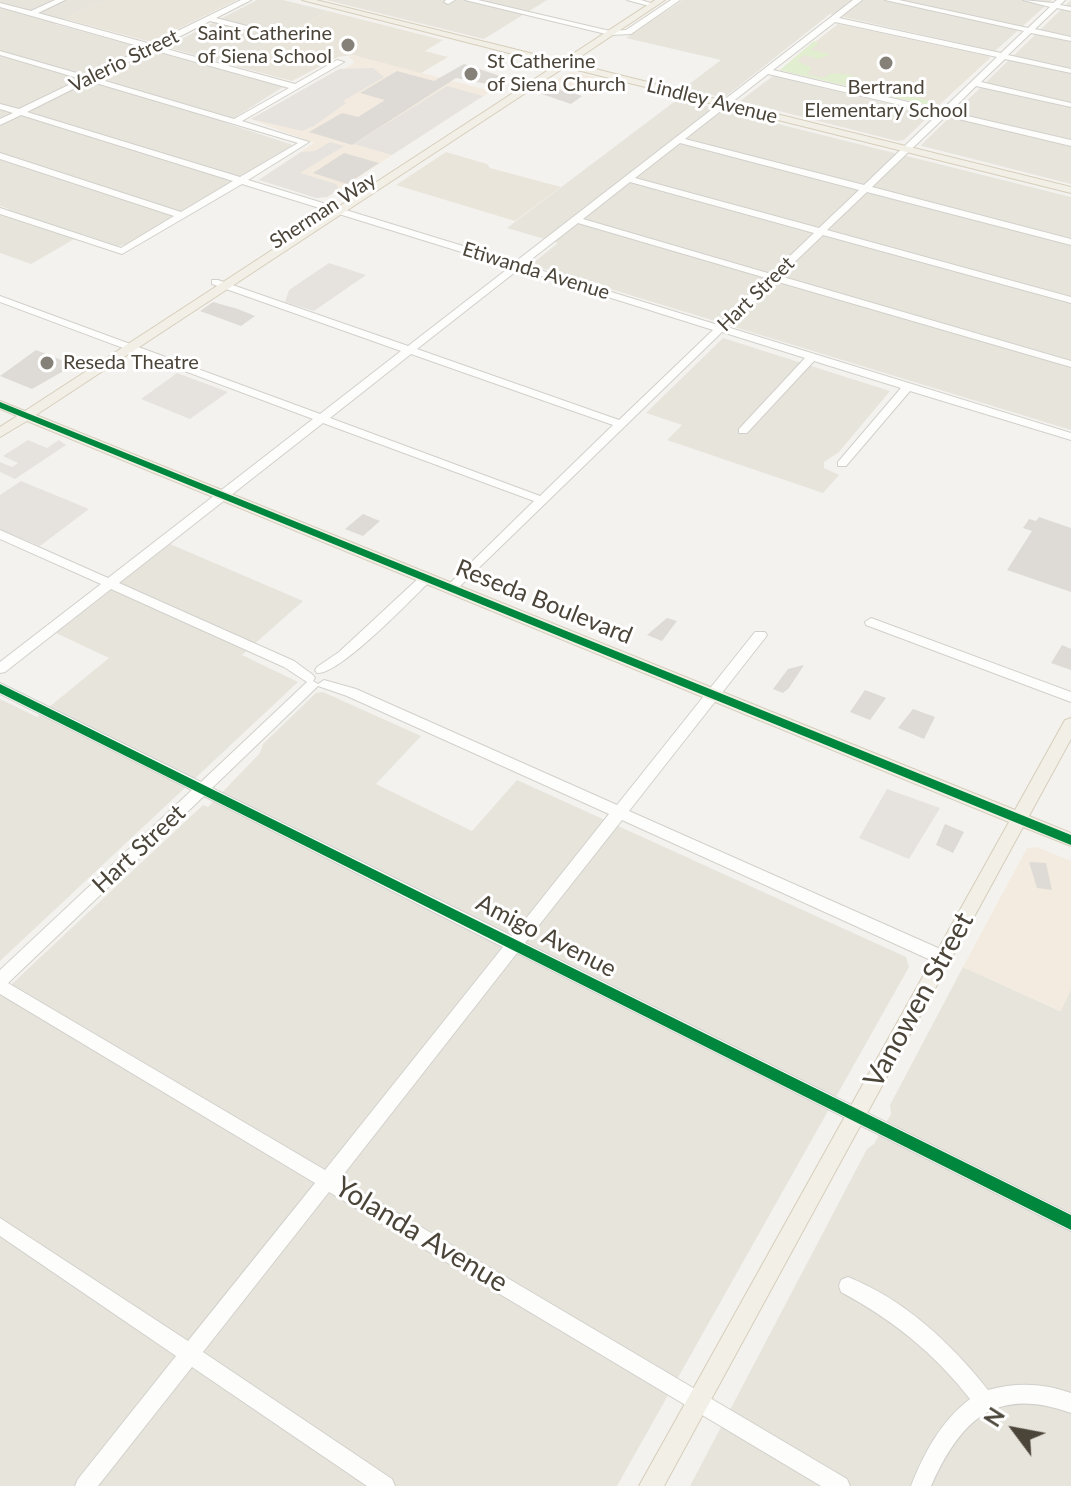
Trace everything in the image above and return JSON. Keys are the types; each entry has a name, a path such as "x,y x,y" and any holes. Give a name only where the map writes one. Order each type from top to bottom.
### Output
{"main road":[{"name":"Lindley Avenue","path":"306,0 1071,190"},
{"name":"Sherman Way","path":"0,433 21,414 125,345 651,2"},
{"name":"Reseda Boulevard","path":"0,405 1071,840"},
{"name":"Sherman Way","path":"0,422 21,414"},
{"name":"Vanowen Street","path":"651,1486 1071,724"}],"street":[{"path":"31,14 61,0"},
{"name":"Valerio Street","path":"0,122 247,0"},
{"path":"469,0 607,32"},
{"path":"631,0 651,2"},
{"name":"Sherman Way","path":"607,32 628,32 676,0"},
{"path":"0,669 858,0"},
{"path":"889,0 1071,39"},
{"path":"1027,0 1058,3 1071,9"},
{"name":"Hart Street","path":"451,588 1058,3"},
{"path":"0,5 296,87"},
{"path":"209,19 248,29"},
{"path":"833,19 1071,71"},
{"path":"0,53 305,142 122,251 0,211"},
{"path":"236,121 340,62"},
{"path":"767,71 1071,143"},
{"path":"974,83 1071,105"},
{"name":"Etiwanda Avenue","path":"0,106 1067,435"},
{"path":"679,140 1071,242"},
{"path":"0,156 183,216"},
{"path":"629,179 1071,300"},
{"path":"576,220 1071,364"},
{"path":"219,284 621,424"},
{"path":"0,299 541,500"},
{"path":"743,431 812,357"},
{"path":"842,464 908,386"},
{"path":"1067,435 1071,422"},
{"path":"0,534 941,957"},
{"name":"Hart Street","path":"0,983 426,578"},
{"path":"871,622 1071,697"},
{"path":"85,1486 760,635"},
{"name":"Amigo Avenue","path":"0,688 1071,1223"},
{"name":"Yolanda Avenue","path":"0,983 840,1486"},
{"path":"0,1226 385,1486"},
{"path":"848,1286 927,1334 951,1358 984,1401"},
{"path":"921,1486 946,1433 962,1416 984,1401 1007,1394 1033,1393 1071,1403"}],"shaded area":[{"path":"0,0 106,0 55,24 283,87 226,123 293,145 125,245 117,246 83,234 31,264 0,253 0,215 9,209 0,206"},
{"path":"106,0 237,0 151,42 65,19"},
{"path":"257,0 283,0 328,11 228,64 166,47"},
{"path":"326,0 547,0 484,39"},
{"path":"683,0 1052,0 995,51 830,14 724,98 684,88 721,60 626,38"},
{"path":"1071,0 1071,184 921,145"},
{"name":"Saint Catherine of Siena School","path":"328,11 443,40 425,51 448,57 421,73 353,55 338,57 292,81 228,64"},
{"name":"Bertrand Elementary School","path":"838,24 990,58 937,107 780,70"},
{"path":"353,55 491,91 326,198 258,180 314,143 250,119 353,64 354,61 348,57"},
{"path":"373,68 384,77 343,101 346,103 314,126 302,131 251,119 339,69"},
{"path":"570,72 614,82 595,95 549,84"},
{"path":"773,76 930,115 904,140 897,141 740,101"},
{"path":"447,86 483,96 392,155 354,144"},
{"path":"678,99 1071,197 1071,430 535,266 533,263 558,243 507,228"},
{"path":"330,142 344,146 300,173 336,184 339,189 327,197 316,198 259,180 301,152 315,151"},
{"path":"446,152 487,164 490,168 561,187 515,221 396,185"},
{"path":"329,263 366,275 314,311 285,302 289,290"},
{"path":"723,338 890,391 839,452 824,462 824,468 839,475 823,493 667,440 682,425 646,413"},
{"path":"177,373 228,392 190,419 141,399"},
{"path":"28,440 47,448 59,440 66,445 15,479 0,472 0,462 12,467 18,463 3,456"},
{"path":"21,481 89,509 40,546 0,529 0,495"},
{"path":"170,544 303,601 242,655 298,682 0,961 0,699 37,717 109,658 56,633"},
{"path":"323,692 421,736 376,784 472,831 517,780 906,957 909,967 617,1486 0,1486 0,995 203,805 208,807 260,753 263,744 316,693"},
{"path":"887,789 940,808 909,859 859,838"},
{"path":"1037,847 1071,861 1071,989 1061,1011 963,967 1027,848"},
{"path":"963,967 1060,1011 1071,989 1071,1486 690,1486 867,1149 874,1144 891,1114 890,1105"}],"green space":[{"path":"814,41 819,43 811,50 831,54 819,59 804,55 797,61 812,68 807,74 823,78 832,73 854,75 844,83 892,92 897,87 911,91 907,95 927,100 932,106 780,70"}],"building":[{"path":"464,64 500,76 487,84 456,78 352,145 309,132 342,113 358,117 385,100 360,93 397,71 434,81"},
{"path":"545,86 582,96 571,104 536,92"},
{"path":"344,153 379,163 347,184 313,173"},
{"path":"213,302 255,316 241,326 200,311"},
{"path":"36,350 74,365 32,389 0,376"},
{"path":"363,514 380,521 363,536 345,529"},
{"path":"1039,517 1071,528 1071,592 1007,570 1032,531 1023,528 1029,519 1036,521"},
{"path":"667,618 677,621 662,641 647,635"},
{"path":"1062,645 1071,649 1071,670 1051,663"},
{"path":"804,665 783,693 773,689 788,669"},
{"path":"865,690 886,698 870,720 850,712"},
{"path":"913,709 935,717 924,739 898,728"},
{"path":"945,824 964,832 953,853 936,845"},
{"path":"1029,862 1046,863 1052,890 1037,888"}],"cycle path":[{"path":"0,405 1071,840"},
{"path":"0,688 1071,1223"}],"place":[{"name":"Saint Catherine of Siena School","path":"348,45"},
{"name":"Bertrand Elementary School","path":"886,63"},
{"name":"St Catherine of Siena Church","path":"471,74"},
{"name":"Reseda Theatre","path":"47,363"}]}
